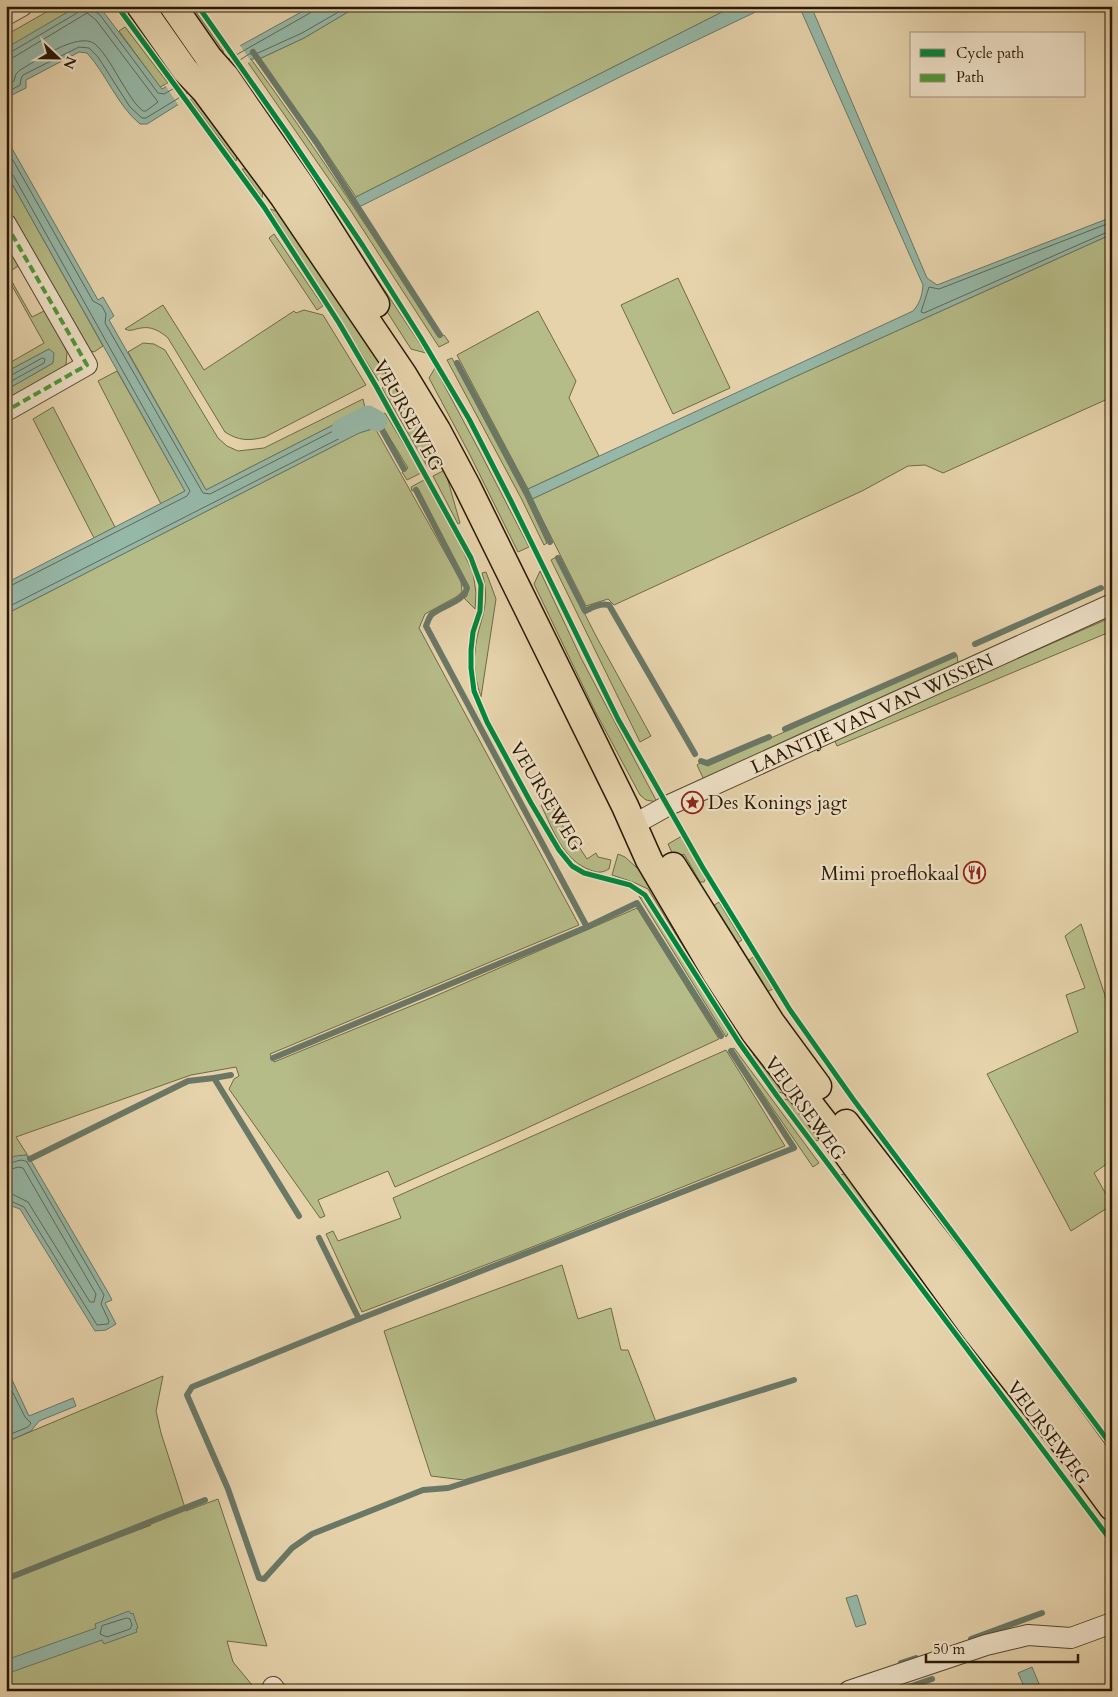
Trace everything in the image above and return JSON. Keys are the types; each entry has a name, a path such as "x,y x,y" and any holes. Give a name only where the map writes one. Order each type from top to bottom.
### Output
{"main road":[{"name":"VEURSEWEG","path":"140,6 185,70 205,91 282,195 403,374 437,430 625,806 638,822"},
{"name":"VEURSEWEG","path":"173,6 209,58 226,77 300,184 401,345 448,427 522,572 638,822 716,974 754,1032 823,1121 977,1333 1112,1506"},
{"name":"VEURSEWEG","path":"656,855 771,1022 838,1113 997,1318 1112,1476"}],"street":[{"path":"6,15 22,6"},
{"path":"6,411 86,365 7,226"},
{"name":"LAANTJE VAN VAN WISSEN","path":"638,822 667,806 1112,604"},
{"path":"849,1691 986,1645 1028,1635 1071,1638 1112,1623"}],"green space":[{"path":"57,6 78,6 6,49 6,35"},
{"path":"121,6 130,6 239,146 236,161"},
{"path":"183,6 192,6 302,165 426,353 411,349 241,84"},
{"path":"358,6 734,6 356,197 318,140 259,59 304,38"},
{"path":"125,27 168,83 160,87 119,31"},
{"path":"251,59 347,196 438,337 444,335 449,342 439,347 349,208 247,61"},
{"path":"242,169 254,169 264,182 262,198"},
{"path":"6,173 103,346 94,352 85,349 6,210"},
{"path":"270,209 286,214 396,375 384,381 378,380"},
{"path":"274,234 323,306 317,310 269,238"},
{"path":"1112,234 1112,397 943,473 925,465 908,466 862,491 614,605 608,599 586,606 532,499 790,379"},
{"path":"6,246 10,247 20,265 7,273 32,317 46,310 67,352 66,364 59,374 6,404 6,390 53,363 49,349 6,372 6,365 44,343 6,275"},
{"path":"678,278 730,388 673,414 621,305"},
{"path":"163,305 204,370 294,311 296,313 304,310 323,315 366,385 265,437 249,440 240,439 225,432 168,338 152,328 125,329"},
{"path":"538,311 576,381 569,398 599,456 528,489 457,355"},
{"path":"143,343 154,344 165,350 218,438 227,446 238,451 264,448 363,399 366,413 337,423 206,490 128,352"},
{"path":"452,358 525,496 547,543 544,545 447,360"},
{"path":"435,368 529,547 518,552 429,378"},
{"path":"117,371 185,491 161,504 98,381"},
{"path":"399,378 439,458 437,464 428,468 382,388"},
{"path":"53,407 115,527 94,538 33,419"},
{"path":"385,413 421,473 407,480 402,472 408,468 377,417"},
{"path":"375,428 461,581 462,592 425,614 419,628 579,925 270,1054 274,1062 433,997 637,908 719,1039 395,1187 388,1171 318,1200 325,1216 320,1218 229,1089 234,1079 239,1076 236,1067 191,1075 16,1137 30,1159 26,1155 6,1160 6,614 359,433"},
{"path":"445,470 460,523 458,524 433,476"},
{"path":"424,480 473,573 476,593 475,609 464,598 467,596 468,586 418,489 412,491 411,487"},
{"path":"556,557 596,636 651,736 640,742 551,560"},
{"path":"540,571 581,658 657,802 646,800 640,795 595,711 534,584"},
{"path":"486,572 496,599 481,697 475,674 474,657 486,595 482,573"},
{"path":"1112,617 1112,631 837,746 834,739"},
{"path":"957,655 958,663 954,667 705,782 697,765 700,763 708,766"},
{"path":"550,801 564,828 566,827 587,859 596,853 598,857 611,860 609,869 595,872 581,865 566,852 541,805"},
{"path":"682,836 706,878 704,882 700,882 684,854 675,859 668,844"},
{"path":"618,854 625,857 647,877 743,1020 732,1027 648,889 612,875"},
{"path":"639,896 648,902 729,1032 726,1037"},
{"path":"719,902 742,940 736,944 713,906"},
{"path":"1081,924 1112,1016 1112,1160 1094,1173 1112,1205 1071,1231 987,1074 1078,1032 1066,995 1085,988 1065,936"},
{"path":"753,957 773,989 767,992 748,961"},
{"path":"734,1048 819,1163 813,1167 732,1049"},
{"path":"726,1050 785,1146 522,1251 362,1312 326,1234 333,1231 338,1241 401,1218 393,1198"},
{"path":"754,1052 795,1096 778,1092 753,1056"},
{"path":"783,1099 795,1101 822,1140 814,1141"},
{"path":"854,1173 865,1188 858,1193 915,1269 970,1332 963,1338 839,1175"},
{"path":"562,1265 578,1319 611,1308 621,1350 628,1350 656,1422 464,1480 431,1476 384,1331"},
{"path":"163,1376 156,1411 161,1433 186,1511 218,1499 267,1646 227,1641 233,1662 257,1691 6,1691 6,1581 151,1525 6,1577 6,1442"}],"water":[{"path":"78,6 91,6 102,10 162,89 312,6 358,6 304,38 259,59 251,59 147,124 140,124 118,99 87,53 79,52 26,80 26,88 6,98 6,48"},
{"path":"734,6 768,6 626,74 361,206 353,204 356,197"},
{"path":"799,6 811,6 927,278 937,285 1112,217 1112,234 790,379 532,499 525,496 528,489 913,311 917,305 923,285"},
{"path":"6,138 98,300 103,297 114,316 109,320 206,490 337,423 366,413 375,428 359,433 6,614 6,583 185,491 6,173"},
{"path":"49,349 54,353 53,363 6,390 6,372"},
{"path":"26,1155 112,1300 105,1303 116,1324 106,1330 95,1331 20,1209 6,1204 6,1160 15,1156"},
{"path":"6,1367 29,1416 73,1398 76,1406 39,1421 31,1431 6,1442 6,1422 9,1420 6,1413"},
{"path":"857,1595 866,1624 856,1627 846,1598"},
{"path":"129,1611 131,1614 133,1613 138,1628 136,1629 137,1632 104,1644 102,1640 6,1674 6,1660 96,1628 95,1624"},
{"path":"1032,1667 1042,1691 1026,1691 1018,1673"}],"pier":[{"path":"239,44 251,61 179,106 165,85"}],"waterway":[{"path":"253,52 316,142 440,335"},
{"path":"457,363 527,493 550,542"},
{"path":"342,429 368,416 377,421"},
{"path":"377,421 404,469"},
{"path":"416,490 467,588 461,597 431,615 426,626 587,927"},
{"path":"558,558 585,611 600,605 609,605 695,754"},
{"path":"975,644 1101,588"},
{"path":"785,729 954,655"},
{"path":"701,761 707,763 769,737"},
{"path":"273,1058 587,927 637,903 721,1036"},
{"path":"731,1051 794,1148 359,1319 192,1387 187,1395 228,1489 259,1578 264,1579 292,1548 312,1534 423,1490 448,1488 794,1380"},
{"path":"214,1078 231,1075"},
{"path":"30,1159 188,1081 214,1078 299,1216"},
{"path":"319,1238 359,1319"},
{"path":"6,1579 205,1500"},
{"path":"971,1639 1042,1613"},
{"path":"901,1663 916,1658"},
{"path":"897,1691 932,1679"}],"marked path":[{"path":"6,224 87,365 6,411"}],"cycle path":[{"path":"117,6 264,207 339,323 471,558 481,585 480,611 473,632 471,650 474,691 487,722 559,850 572,866 584,873 630,885 645,895 738,1041 777,1096 1112,1542"},
{"path":"198,6 363,246 469,419 618,719 703,868 790,1010 853,1099 1112,1446"}],"place":[{"name":"Des Konings jagt","path":"692,802"},
{"name":"Mimi proeflokaal","path":"975,873"}]}
